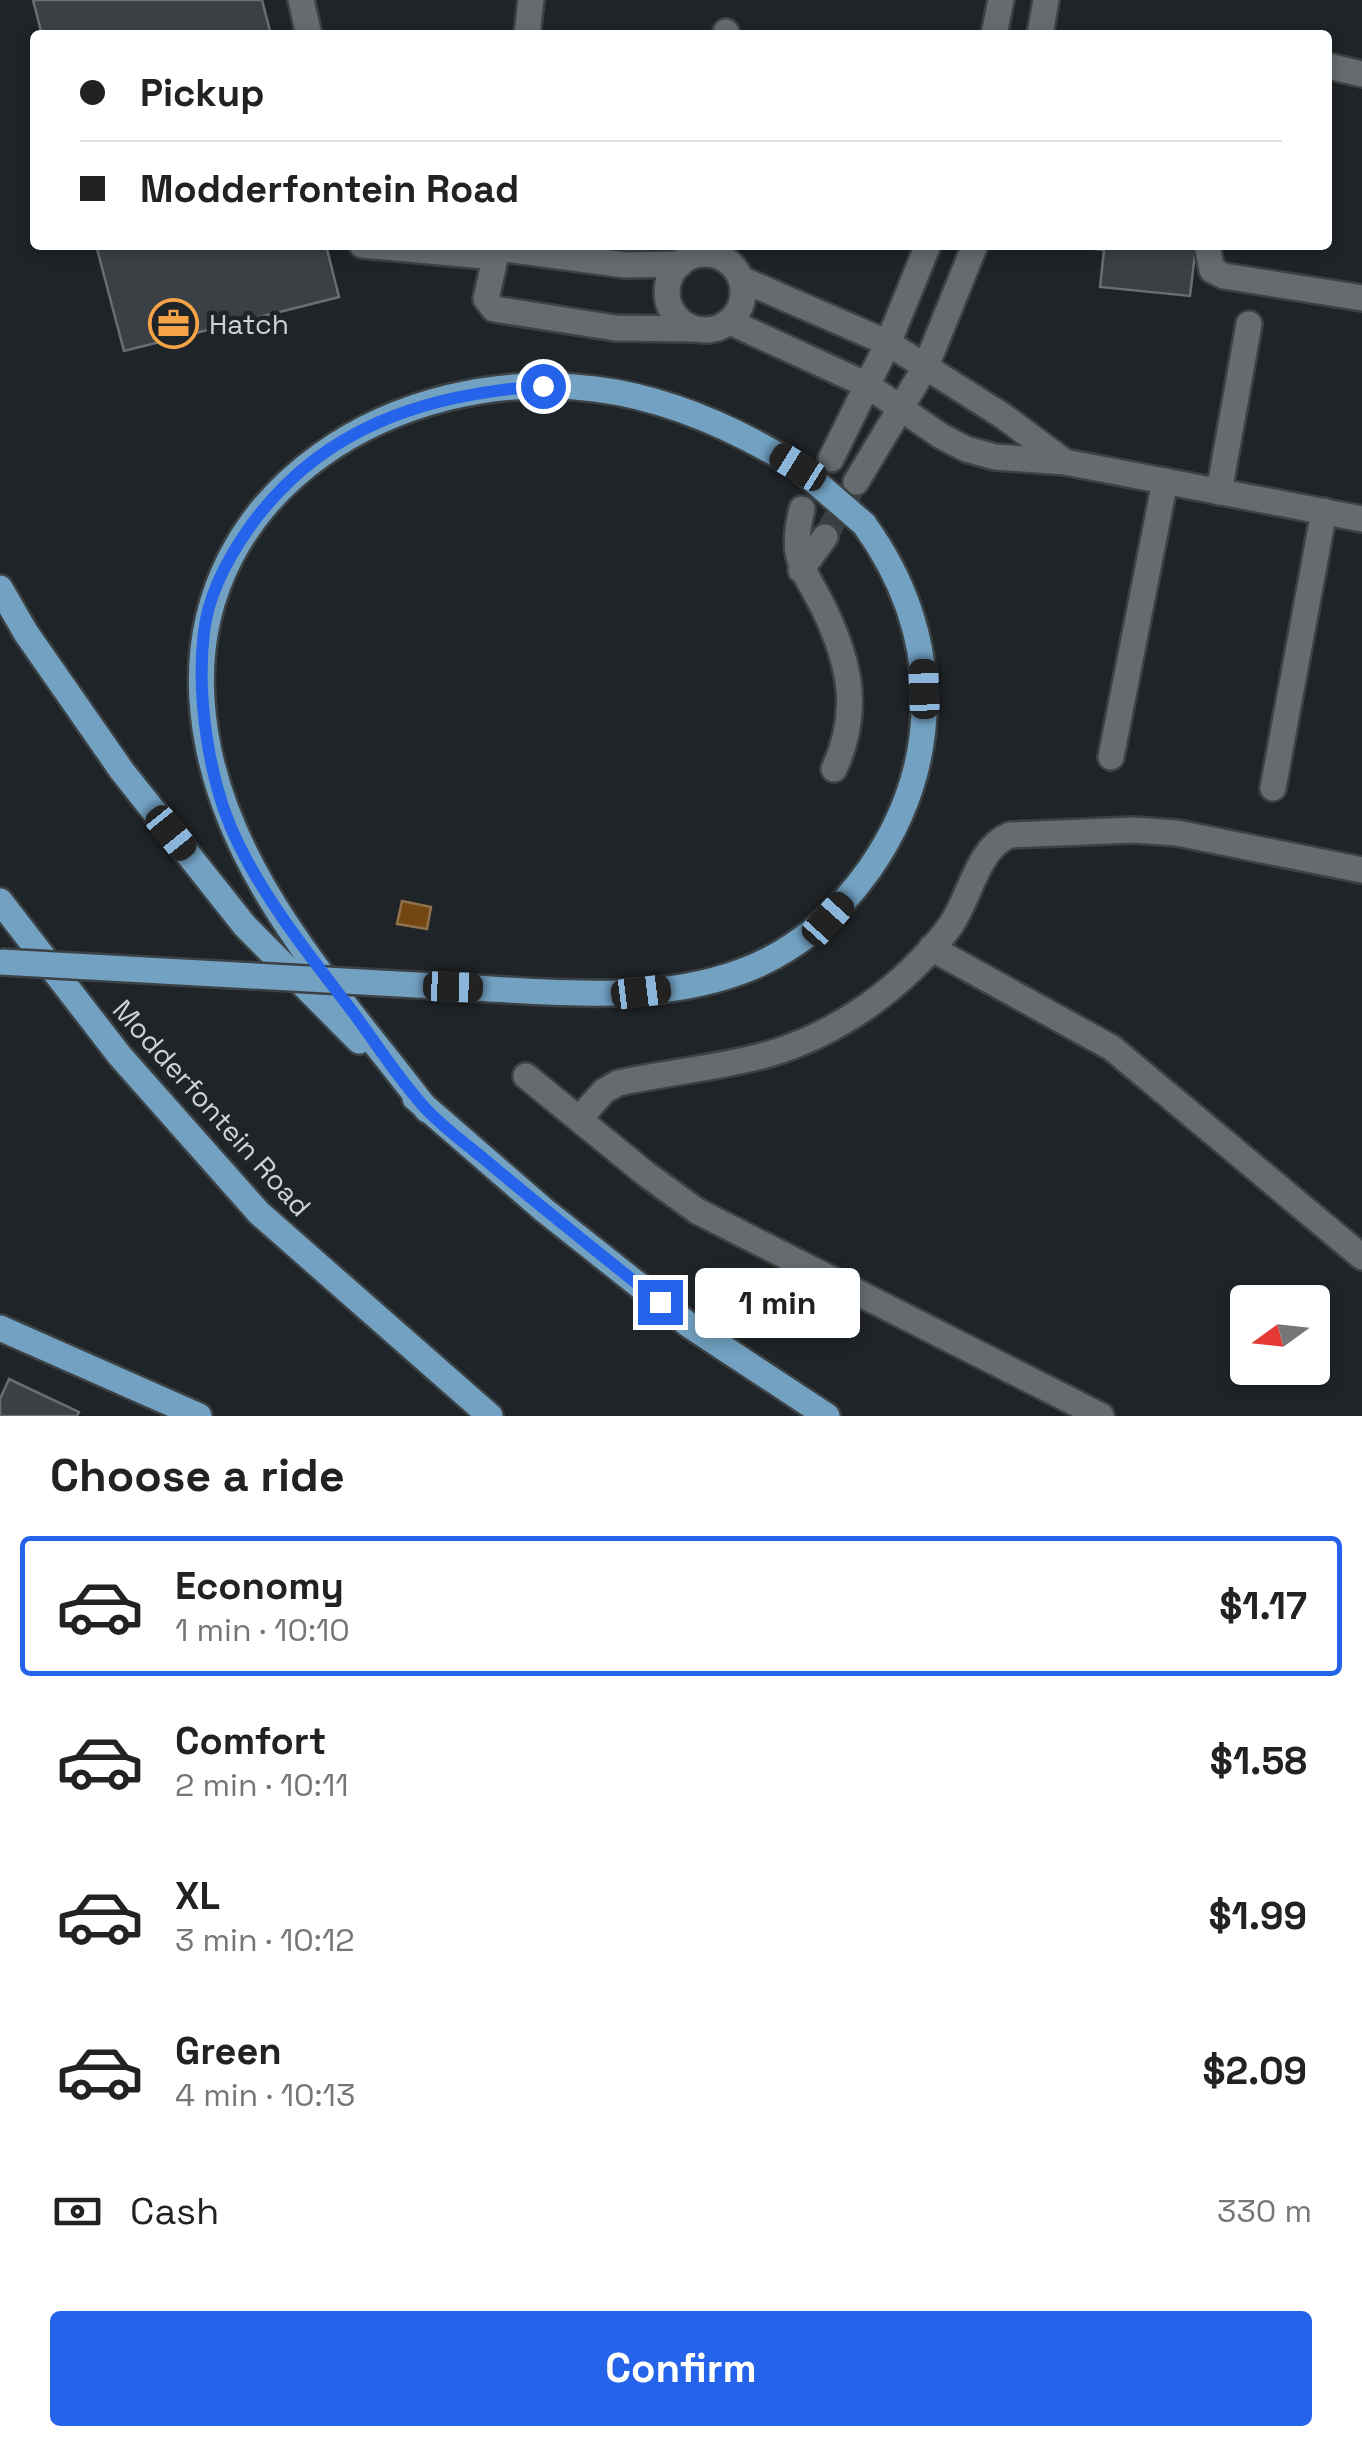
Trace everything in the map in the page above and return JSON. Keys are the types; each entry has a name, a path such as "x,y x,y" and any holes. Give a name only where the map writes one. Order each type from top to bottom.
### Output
{"main road":[{"path":"0,962 453,987 641,992 687,986 739,972 786,950 828,919 858,886 892,838 914,784 925,720 922,659 908,599 888,557 864,524 798,467 710,419 654,400 594,388 543,386 496,389 387,417 342,439 303,466 266,504 240,540 218,582 204,629 202,700 215,775 237,843 297,938 427,1110"},
{"path":"0,588 26,633 122,771 244,926 427,1110 544,1210 689,1325 827,1416"},
{"name":"Modderfontein Road","path":"0,901 120,1056 259,1212 490,1416"},
{"path":"0,1328 199,1416"}],"street":[{"path":"301,0 309,30"},
{"path":"528,30 531,0"},
{"path":"995,30 1001,0"},
{"path":"1041,30 1046,0"},
{"path":"1332,67 1362,74"},
{"path":"436,250 729,262 741,279 888,343 1065,462"},
{"path":"832,459 888,343 926,250"},
{"path":"856,482 926,366 973,250"},
{"path":"1208,250 1212,270 1224,276 1362,298"},
{"path":"496,254 486,299 494,310 614,328 684,321 707,330 730,322 742,302 741,279"},
{"path":"684,321 667,293 693,258"},
{"path":"730,322 867,385 900,410 966,448 995,456 1065,462 1362,519"},
{"path":"1219,492 1249,324"},
{"path":"1111,756 1166,481"},
{"path":"802,509 796,533 801,570 835,633 849,687 848,738 834,769"},
{"path":"1273,788 1324,511"},
{"path":"801,570 824,537"},
{"path":"579,1118 618,1083 765,1056 852,1018 879,999 931,948 963,907 988,850 1010,835 1134,830 1177,834 1362,870"},
{"path":"931,948 1112,1048 1362,1257"},
{"path":"526,1076 646,1174 698,1210 1101,1416"}],"shaded area":[{"path":"402,901 431,907 427,929 397,924"}],"building":[{"path":"33,0 262,0 270,30 41,30"},
{"name":"Hatch","path":"97,250 327,250 339,297 124,351"},
{"path":"1104,250 1195,250 1190,296 1100,287"},
{"path":"9,1379 79,1412 77,1416 0,1416 0,1399"}],"tunnel":[{"path":"825,537 853,487"}],"place":[{"name":"Hatch","path":"174,324"}],"route":[{"path":"543,386 496,389 387,417 342,439 303,466 266,504 240,540 218,582 204,629 202,700 215,775 237,843 297,938 427,1110 660,1302"}]}
